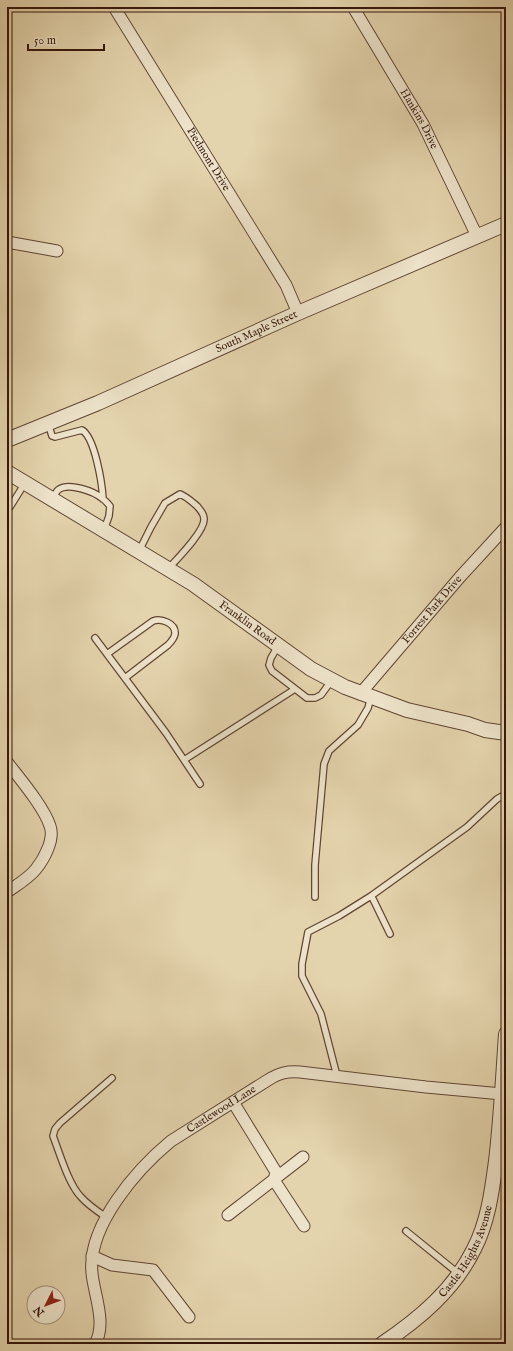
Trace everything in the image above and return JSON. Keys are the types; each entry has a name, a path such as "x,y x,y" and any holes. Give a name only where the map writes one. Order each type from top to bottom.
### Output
{"street":[{"name":"Piedmont Drive","path":"114,7 286,286 298,314"},
{"name":"Hankins Drive","path":"353,7 423,124 477,236"},
{"name":"South Maple Street","path":"7,440 112,397 298,314 506,224"},
{"path":"7,242 57,252"},
{"name":"Franklin Road","path":"7,472 193,584 311,669 332,680 366,696 408,710 468,724 485,730 506,733"},
{"name":"Forrest Park Drive","path":"366,696 460,576 506,527"},
{"path":"7,762 45,814 51,828 50,841 36,870 7,892"},
{"name":"Castle Heights Avenue","path":"382,1344 442,1296 459,1274 474,1250 485,1221 502,1144 502,1094 506,1034"},
{"name":"Castlewood Lane","path":"95,1344 98,1338 100,1325 91,1272 92,1256 95,1243 106,1217 123,1191 156,1153 171,1141 278,1074 289,1071 502,1094"},
{"path":"233,1102 276,1172 274,1180 304,1226"},
{"path":"228,1215 303,1157"},
{"path":"92,1256 112,1264 153,1270 189,1316"}],"lane":[{"path":"48,423 52,436 55,437 82,430 87,433 102,479 103,499"},
{"path":"7,505 10,507 25,483"},
{"path":"52,499 58,490 66,486 90,492 103,499 110,506 109,516 104,530"},
{"path":"139,551 165,503 180,494 188,497 203,513 204,520 202,528 168,569"},
{"path":"107,654 153,621 164,621 174,630 175,634 173,640 168,645 125,678"},
{"path":"95,638 166,733 200,784"},
{"path":"278,645 269,665 272,671 307,698 315,698 322,695 332,680"},
{"path":"184,760 295,688"},
{"path":"315,897 315,865 324,764 329,752 358,725 368,708 366,696"},
{"path":"337,1077 321,1014 302,976 302,964 308,932 339,916 371,896 467,826 497,798 506,794"},
{"path":"371,896 390,934"},
{"path":"106,1217 79,1196 53,1136 55,1129 60,1124 112,1078"},
{"path":"406,1231 459,1274"}]}
